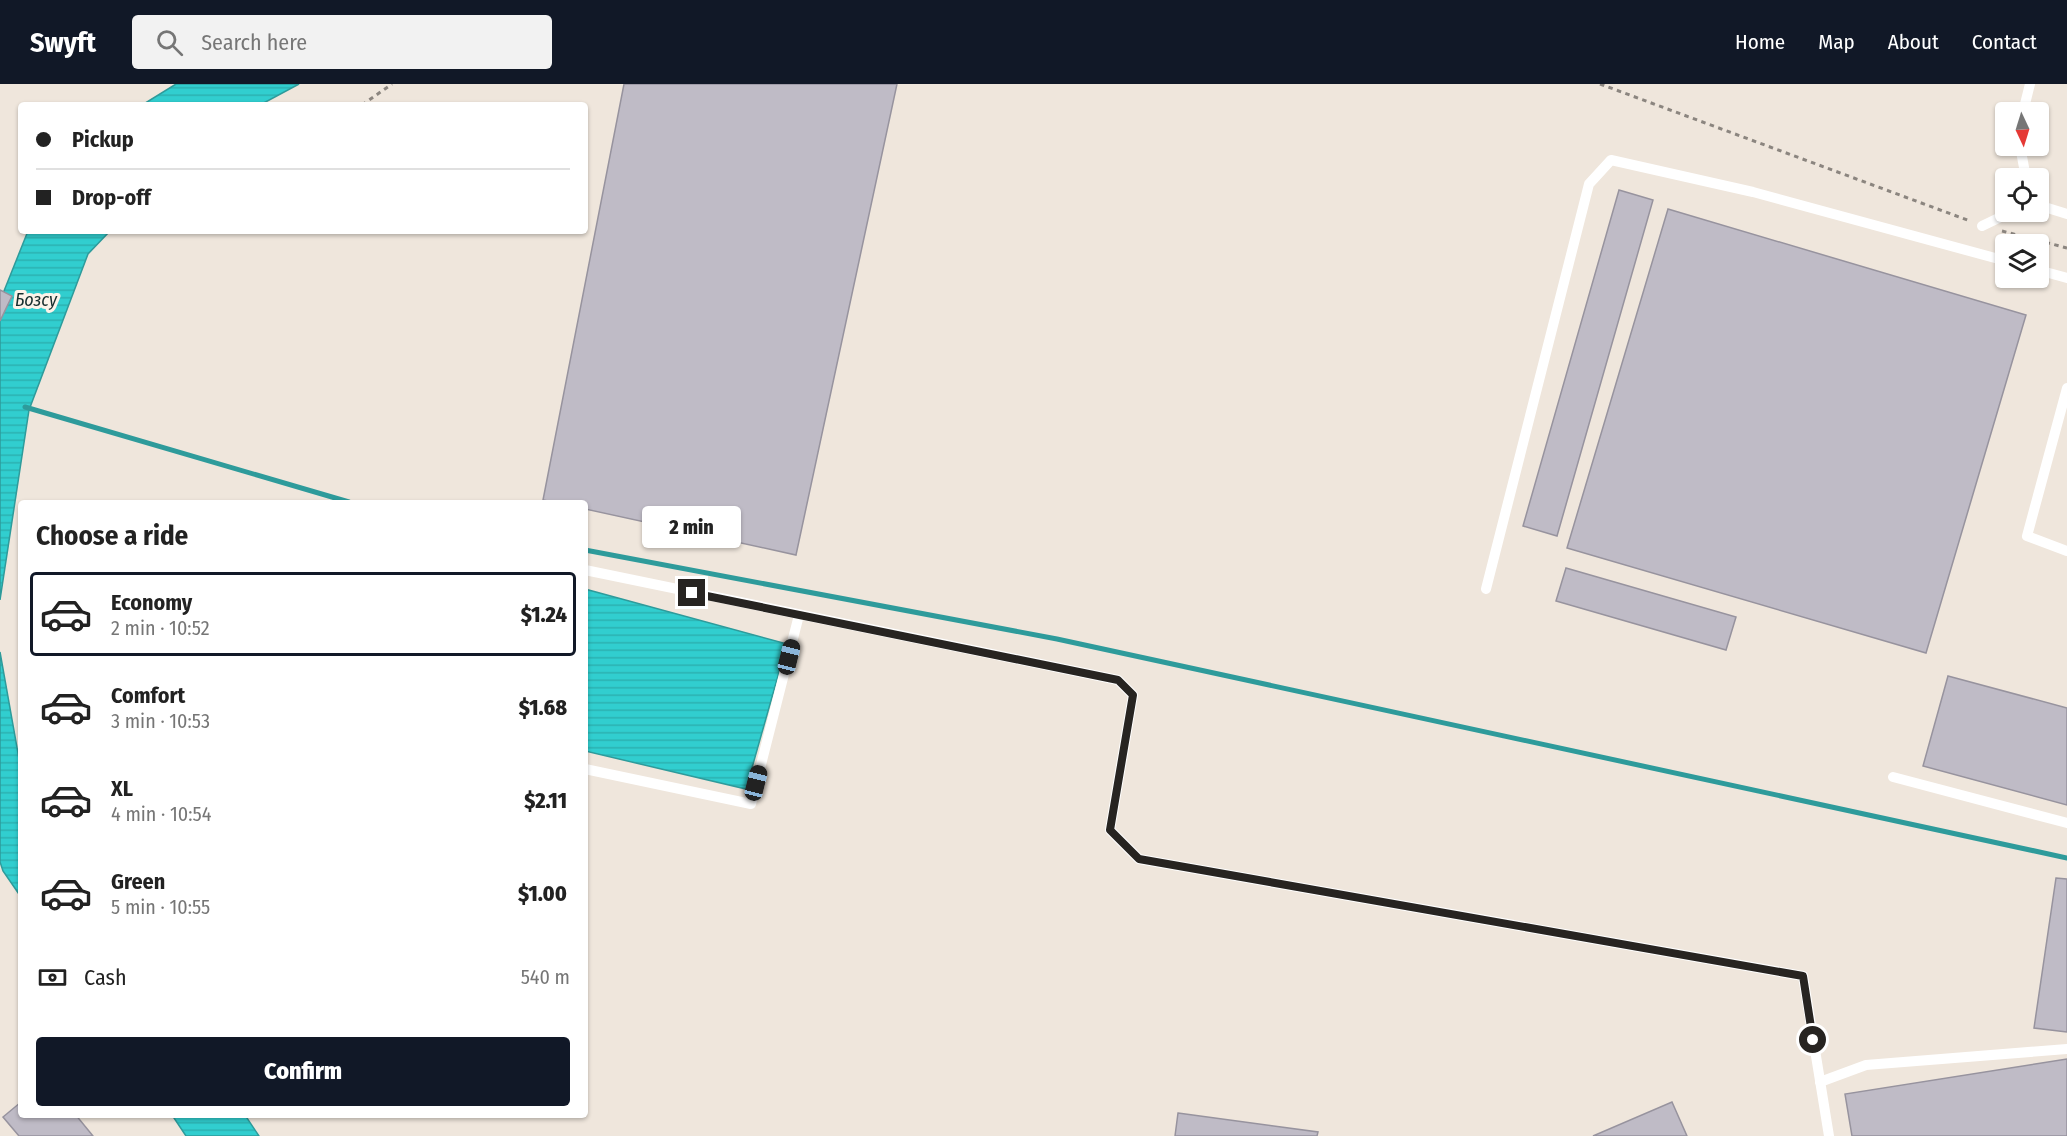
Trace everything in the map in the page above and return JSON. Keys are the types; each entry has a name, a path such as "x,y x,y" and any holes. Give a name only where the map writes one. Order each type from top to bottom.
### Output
{"lane":[{"path":"2026,102 2030,84"},
{"path":"1486,589 1589,184 1611,160 1753,192 1995,258"},
{"path":"2049,208 2067,214"},
{"path":"1982,226 1995,220"},
{"path":"2049,273 2067,278"},
{"path":"2067,388 2027,536 2067,551"},
{"path":"588,571 1118,680 1133,695 1110,830 1139,859 1803,976 1829,1136"},
{"path":"588,770 751,804 800,615"},
{"path":"1893,777 2067,823"},
{"path":"1820,1082 1866,1065 2067,1049"}],"path":[{"path":"366,102 392,84"},
{"path":"1600,84 1982,226 2067,248"}],"water":[{"path":"176,84 299,84 266,102 147,102"},
{"name":"Бозсу","path":"27,234 107,234 88,254 29,410 0,600 0,301"},
{"path":"588,590 787,644 746,789 588,752"},
{"path":"0,652 18,753 18,893 3,871 0,862"},
{"path":"174,1118 247,1118 259,1136 186,1136"}],"building":[{"path":"624,84 897,84 796,555 588,510 588,500 543,500"},
{"path":"1619,190 1653,200 1557,536 1523,526"},
{"path":"1668,209 2026,315 1926,653 1567,548"},
{"path":"0,290 12,296 0,321"},
{"path":"1566,568 1736,617 1726,650 1556,601"},
{"path":"1948,676 2067,708 2067,805 1923,766"},
{"path":"2056,878 2067,879 2067,1032 2034,1028"},
{"path":"2067,1059 2067,1136 1852,1136 1845,1094"},
{"path":"1672,1102 1687,1136 1593,1136"},
{"path":"18,1104 18,1118 78,1118 93,1136 19,1136 3,1117"},
{"path":"1178,1113 1318,1132 1317,1136 1175,1136"}],"waterway":[{"path":"25,407 342,500"},
{"path":"588,551 1057,639 2067,858"}],"route":[{"path":"692,593 1118,680 1133,695 1110,830 1139,859 1803,976 1813,1040"}]}
